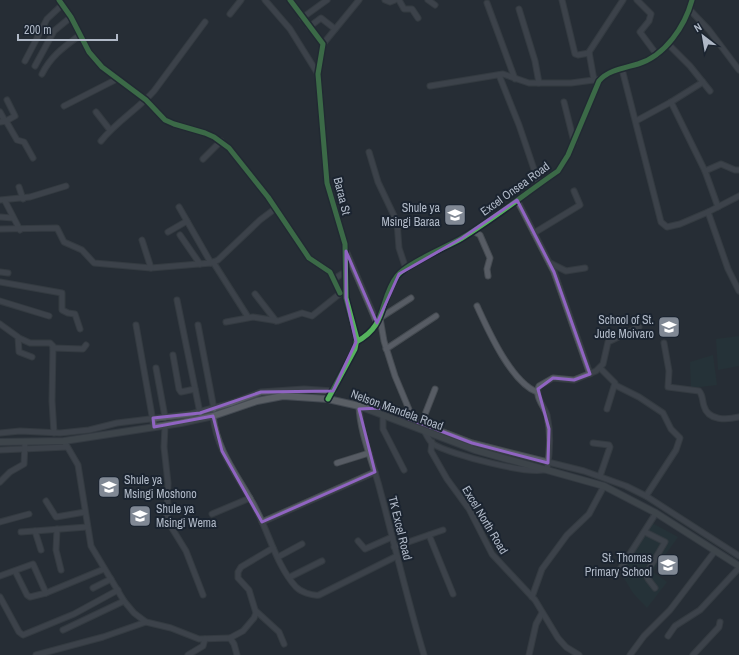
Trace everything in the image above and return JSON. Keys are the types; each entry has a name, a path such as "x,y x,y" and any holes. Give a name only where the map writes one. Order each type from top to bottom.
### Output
{"main road":[{"name":"Nelson Mandela Road","path":"0,442 25,446 165,426 214,416 270,398 295,396 328,399 362,407 476,450 548,466 604,486 656,513 739,567"}],"street":[{"path":"230,14 241,0"},
{"path":"265,0 290,29 318,74"},
{"path":"290,0 302,18 323,44 359,0"},
{"path":"302,18 327,0"},
{"path":"385,0 388,2 395,0"},
{"path":"399,0 404,10 412,9 418,18"},
{"path":"428,0 435,5"},
{"path":"562,0 575,54 578,55 589,53"},
{"path":"594,80 589,53 623,0"},
{"path":"637,0 651,14 649,21 640,32 657,55"},
{"path":"430,86 499,75 507,75 525,83 571,83 601,79 622,69 646,62 657,55 668,44 689,9 692,0"},
{"path":"25,61 48,19 60,2 93,58 117,79 146,100 170,123 197,129 221,141 276,208 311,260 329,270 343,292 314,316 302,313 276,321 248,317 226,322"},
{"path":"487,3 515,79"},
{"path":"519,9 535,62 539,83"},
{"path":"689,9 710,30 739,70"},
{"path":"35,66 54,31 70,17"},
{"path":"310,27 321,18 335,29"},
{"path":"101,141 110,130 146,100 205,22"},
{"path":"42,74 48,62 56,53 80,35"},
{"name":"Baraa St","path":"323,44 318,74 327,183 346,252 346,272 343,292 356,342"},
{"path":"668,44 710,91"},
{"path":"622,69 663,224 667,226 674,226 708,212 739,196"},
{"path":"499,75 519,125 539,184"},
{"path":"64,106 117,79"},
{"name":"Excel Onsea Road","path":"356,342 366,335 378,321 396,278 406,269 473,230 517,200 562,166 574,142 594,88 601,79"},
{"path":"636,121 703,82"},
{"path":"4,121 15,116 7,100"},
{"path":"564,102 574,142"},
{"path":"671,102 705,172 718,207"},
{"path":"0,112 4,121 17,140 24,142 33,158"},
{"path":"96,112 110,130"},
{"path":"203,159 221,141"},
{"path":"369,152 378,182 398,222 399,248 406,269"},
{"path":"705,172 721,164 739,170"},
{"path":"20,230 2,200 23,199 66,186"},
{"path":"19,187 23,199"},
{"path":"534,233 578,207 580,204 574,192"},
{"path":"517,200 549,262 560,287 590,374"},
{"path":"179,207 212,263 248,317"},
{"path":"0,229 20,230 57,228 65,243 82,250 94,263 151,268 212,263 220,259 260,220 276,208"},
{"path":"708,212 728,269 739,291"},
{"path":"0,217 13,218"},
{"path":"168,232 187,221"},
{"path":"473,230 480,235 490,258 487,269 488,276"},
{"path":"180,235 200,264"},
{"path":"142,240 151,268"},
{"path":"346,252 352,262 378,321 399,386 413,419"},
{"path":"549,262 566,271 585,268"},
{"path":"0,272 8,273"},
{"path":"334,279 346,272"},
{"path":"0,282 62,293 61,309 68,313 75,314 80,329"},
{"path":"255,294 276,321"},
{"path":"378,321 411,298"},
{"path":"177,300 194,389 200,412"},
{"path":"0,301 50,316"},
{"path":"477,306 506,361 527,385 537,392 547,415 549,429 548,466"},
{"path":"386,349 436,316"},
{"path":"0,324 19,338 30,343 51,344 54,348 83,349 86,345"},
{"path":"136,325 154,427"},
{"path":"198,325 214,409"},
{"path":"537,392 539,386 553,378 574,380 590,374 600,368 604,362 608,342 639,328"},
{"path":"19,338 18,351 32,357"},
{"path":"328,399 356,342"},
{"path":"664,343 669,371 668,386 699,391 705,409 713,416 727,420 739,417"},
{"path":"54,348 52,401 54,433"},
{"path":"173,355 178,389 181,392 194,389"},
{"path":"156,368 165,417"},
{"path":"600,368 613,380 615,385 639,397 663,412 671,429 680,438 676,450 646,496"},
{"path":"607,409 615,385"},
{"path":"422,422 435,389"},
{"path":"0,433 20,431 54,433 83,430 117,423 200,412 214,409 261,392 304,390 333,391"},
{"path":"362,407 372,406 381,408 422,422 472,443 548,466 600,476 646,496 739,556"},
{"name":"TK Excel Road","path":"362,407 360,421 423,654"},
{"path":"383,415 383,429 404,470"},
{"path":"214,416 214,428 222,451 250,498 278,557 300,590 313,595 319,595 397,556"},
{"path":"165,426 164,447 168,483 167,516 170,525 186,551 203,595"},
{"path":"424,431 432,442 441,447 497,465 539,472 548,466"},
{"path":"64,441 78,465 91,546 124,601 134,613 146,622 170,628 199,639 205,639 230,638 243,631 254,618 256,611"},
{"name":"Excel North Road","path":"432,442 431,451 447,479 469,510 492,554 532,597 558,638 566,647 579,655"},
{"path":"593,443 609,445 610,447 600,476"},
{"path":"0,450 25,446 67,447"},
{"path":"0,482 10,472 24,464 25,446"},
{"path":"337,463 369,453"},
{"path":"262,522 375,472"},
{"path":"532,597 542,569 567,535 589,514 604,486"},
{"path":"212,514 250,498"},
{"path":"46,501 56,517 85,512"},
{"path":"617,574 656,513"},
{"path":"0,522 29,514"},
{"path":"21,532 87,527"},
{"path":"57,530 56,550 61,570"},
{"path":"394,547 442,530"},
{"path":"35,531 41,550"},
{"path":"645,532 664,542 646,574 655,588"},
{"path":"428,535 453,594"},
{"path":"358,541 365,549 392,537"},
{"path":"278,557 302,544"},
{"path":"273,548 241,566 238,570 238,578 249,590 256,611 279,632 284,644"},
{"path":"630,655 644,636 670,610 715,552"},
{"path":"290,577 322,561"},
{"path":"0,576 34,565 46,593"},
{"path":"668,636 675,626 700,610 739,567"},
{"path":"15,571 29,597 46,593 104,569"},
{"path":"93,588 110,579"},
{"path":"0,597 19,632 23,635 74,614 118,590"},
{"path":"63,630 124,601"},
{"path":"529,655 536,624 542,613"},
{"path":"36,655 103,637 146,622"},
{"path":"693,655 719,627 720,622"},
{"path":"230,638 234,644 237,655"},
{"path":"188,655 203,646 205,639"},
{"path":"416,655 423,654"}],"highlighted area":[{"path":"517,200 554,272 590,374 574,380 553,378 538,389 549,429 548,463 472,443 381,408 359,409 375,472 262,522 222,451 213,416 154,427 153,418 200,413 261,392 333,391 356,342 346,298 346,251 377,323 399,274 462,238"}],"green space":[{"path":"739,336 739,366 718,370 716,339"},
{"path":"713,355 717,385 691,388 690,362"},
{"path":"652,523 678,537 653,572 667,582 647,608 633,593 621,573"}],"cycle path":[{"path":"59,0 71,17 89,52 102,67 146,100 165,120 205,133 214,137 229,148 268,197 309,258 330,272 340,293"},
{"path":"290,0 323,44 318,74 327,183 345,244 346,298 357,339 355,349 328,399"},
{"path":"356,342 366,336 373,328 382,312 391,285 402,271 474,230 558,171 568,155 599,81 607,74 638,64 657,54 679,30 689,10 692,0"}],"place":[{"name":"Shule ya Msingi Baraa","path":"455,215"},
{"name":"School of St. Jude Moivaro","path":"669,327"},
{"name":"Shule ya Msingi Moshono","path":"109,487"},
{"name":"Shule ya Msingi Wema","path":"140,516"},
{"name":"St. Thomas Primary School","path":"668,565"}]}
